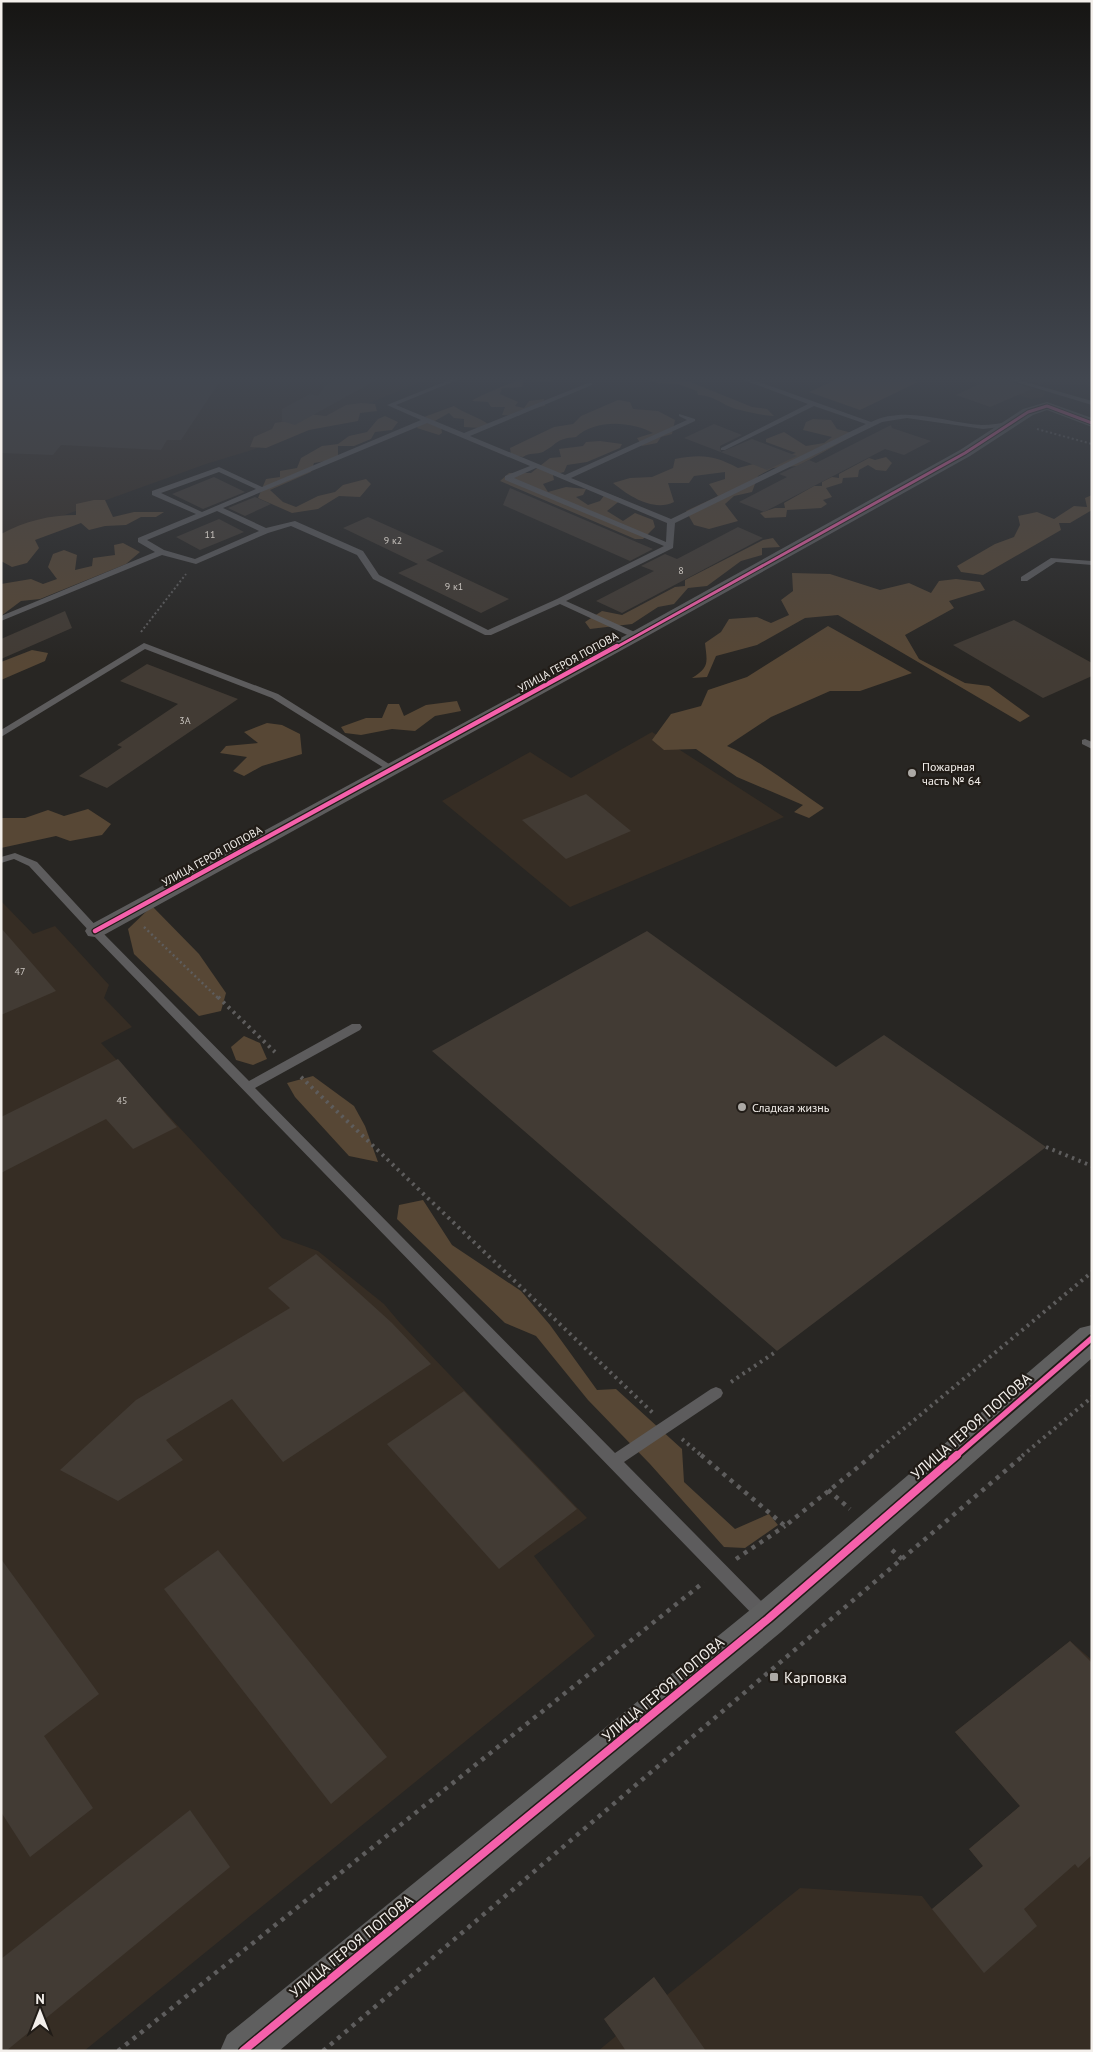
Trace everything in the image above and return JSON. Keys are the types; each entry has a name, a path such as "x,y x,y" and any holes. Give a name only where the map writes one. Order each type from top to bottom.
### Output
{"street":[{"name":"УЛИЦА ГЕРОЯ ПОПОВА","path":"95,931 636,636 926,474"},
{"name":"УЛИЦА ГЕРОЯ ПОПОВА","path":"243,2051 768,1619 1092,1338"}],"lane":[{"path":"203,516 155,493 206,474"},
{"path":"229,474 263,490"},
{"path":"301,474 203,516 141,540 162,552 196,562 265,531 292,523 360,553 376,576 488,633 560,601 670,546"},
{"path":"518,474 508,478 670,546"},
{"path":"554,474 671,522 769,474"},
{"path":"564,478 573,474"},
{"path":"219,509 265,531"},
{"path":"670,546 671,522"},
{"path":"1,619 162,552"},
{"path":"1024,579 1054,560 1092,563"},
{"path":"560,601 636,636"},
{"path":"1,734 144,646 275,696 392,769"},
{"path":"1,860 15,856 32,864 95,931 768,1619"},
{"path":"248,1087 356,1027"},
{"path":"614,1461 716,1392"}],"path":[{"path":"117,663 196,562"},
{"path":"130,912 666,1425 785,1526"},
{"path":"1046,1147 1092,1166"},
{"path":"118,2051 721,1569 785,1526 947,1395 1092,1272"},
{"path":"716,1392 777,1351"},
{"path":"323,2051 1092,1397"}],"shaded area":[{"path":"1,474 179,474 1,538"},
{"path":"280,474 307,474 270,490 283,502 296,507 318,496 335,492 343,485 366,479 371,484 360,497 339,496 318,509 292,513 258,498 266,479 280,477"},
{"path":"508,474 558,474 553,475 554,480 543,484 548,492 566,487 586,489 583,495 576,497 588,505 600,501 606,493 622,499 607,511 623,521 635,513 653,520 655,527 643,539 635,539 500,481"},
{"path":"660,474 711,474 694,476 689,483 668,483 674,502 666,505 650,504 642,501 626,493 613,483 630,478 652,477"},
{"path":"725,474 762,474 758,476 752,492 734,496 725,504 738,521 709,529 694,525 686,511 718,496 709,484 725,479"},
{"path":"839,474 858,474 858,477 843,478 842,483 826,488 832,497 823,500 827,504 821,508 787,510 786,517 765,518 760,513 775,508 785,508 784,503 814,486 822,486 822,482 832,477 839,478"},
{"path":"1092,495 1092,510 1070,523 1059,523 1061,530 983,575 961,572 957,566 995,544 1014,537 1020,525 1018,516 1037,512 1054,519 1074,506 1087,507 1085,498"},
{"path":"94,500 105,500 113,517 134,512 164,512 156,517 141,517 126,525 105,526 89,530 81,523 35,540 39,548 27,563 12,567 1,561 1,534 38,520 76,515 76,504"},
{"path":"773,538 780,547 762,548 762,555 741,561 707,586 688,588 674,604 658,607 632,624 590,629 585,622 602,611 622,615 675,587 685,586 685,580 763,540"},
{"path":"123,543 140,552 126,564 40,599 21,601 1,616 1,584 31,579 43,584 57,579 48,567 53,554 64,550 77,555 75,570 92,566 93,558 115,555 114,545"},
{"path":"792,573 830,574 880,590 909,583 931,593 939,581 956,579 980,582 985,590 949,601 954,608 905,635 919,659 965,683 989,686 1030,716 1020,722 838,615 805,618 757,645 716,656 707,677 692,678 705,667 705,643 721,632 729,619 757,617 771,623 789,615 781,600 793,591"},
{"path":"828,626 912,673 860,691 830,691 771,717 727,746 764,766 824,808 809,818 794,812 803,805 737,777 696,749 664,750 652,740 671,714 701,706 708,690 747,677"},
{"path":"32,650 48,653 45,661 1,680 1,662"},
{"path":"457,701 461,711 435,716 415,731 392,729 361,735 345,733 341,727 366,718 382,718 388,704 399,704 404,716 426,705"},
{"path":"267,723 282,725 300,734 302,754 262,766 244,776 233,771 247,757 220,753 226,746 258,743 244,732"},
{"path":"652,732 784,817 570,907 442,801 530,752 571,778"},
{"path":"88,809 111,824 102,835 70,841 56,836 1,848 1,818 25,818 48,810 64,816"},
{"path":"1,901 33,934 55,926 109,985 104,998 132,1027 101,1043 282,1238 318,1251 384,1304 587,1518 534,1556 595,1636 84,2051 1,2051"},
{"path":"152,906 199,954 226,993 221,1011 199,1016 134,954 128,929"},
{"path":"244,1036 260,1043 267,1059 253,1065 236,1060 231,1047"},
{"path":"313,1076 354,1106 365,1126 378,1162 349,1156 295,1097 287,1083"},
{"path":"423,1200 452,1245 521,1291 550,1325 597,1390 616,1389 682,1449 684,1482 735,1529 769,1514 778,1525 745,1548 724,1547 650,1464 588,1400 536,1336 505,1323 397,1219 399,1205"},
{"path":"1070,1641 1092,1660 1092,2051 598,2051 616,2036 604,2019 654,1977 667,1995 800,1888 922,1896 932,1909 983,1866 969,1849 1020,1806 955,1732"}],"building":[{"path":"779,474 837,474 764,512 739,502 787,477"},
{"path":"214,477 245,492 203,509 172,494"},
{"path":"510,488 653,549 630,561 503,505"},
{"path":"255,497 271,504 245,516 228,508"},
{"path":"368,517 444,551 426,560 509,599 481,613 398,573 418,564 343,528"},
{"path":"219,519 244,532 200,550 176,537"},
{"path":"738,527 763,538 622,613 596,601 654,571 641,566 665,554 677,559"},
{"path":"65,611 72,628 1,659 1,639"},
{"path":"1014,620 1092,663 1092,676 1043,698 953,645"},
{"path":"147,664 238,699 107,788 79,776 122,747 117,745 178,704 120,681"},
{"path":"586,794 631,831 566,859 522,820"},
{"path":"1,928 56,991 1,1015"},
{"name":"Сладкая жизнь","path":"647,931 836,1067 884,1035 1046,1147 777,1351 432,1051"},
{"path":"118,1059 177,1127 133,1149 106,1119 1,1173 1,1117"},
{"path":"316,1254 392,1323 431,1364 283,1462 232,1399 166,1440 183,1460 118,1501 60,1470 136,1400 290,1308 268,1288"},
{"path":"464,1391 577,1509 499,1569 387,1444"},
{"path":"218,1550 387,1757 331,1804 164,1589"},
{"path":"1,1559 99,1694 44,1736 93,1808 30,1857 1,1812"},
{"path":"1070,1641 1092,1663 1092,1855 1078,1868 1075,1864 1024,1909 1037,1926 984,1973 932,1909 983,1866 969,1849 1020,1806 955,1732"},
{"path":"190,1810 230,1867 6,2051 1,2051 1,1959"},
{"path":"654,1977 706,2051 626,2051 604,2019"}],"cycle path":[{"path":"95,931 636,636 928,474"},
{"path":"243,2051 768,1619 1092,1338"}],"place":[{"name":"Пожарная часть № 64","path":"912,773"},
{"name":"Сладкая жизнь","path":"742,1107"},
{"name":"Карповка","path":"774,1677"}]}
